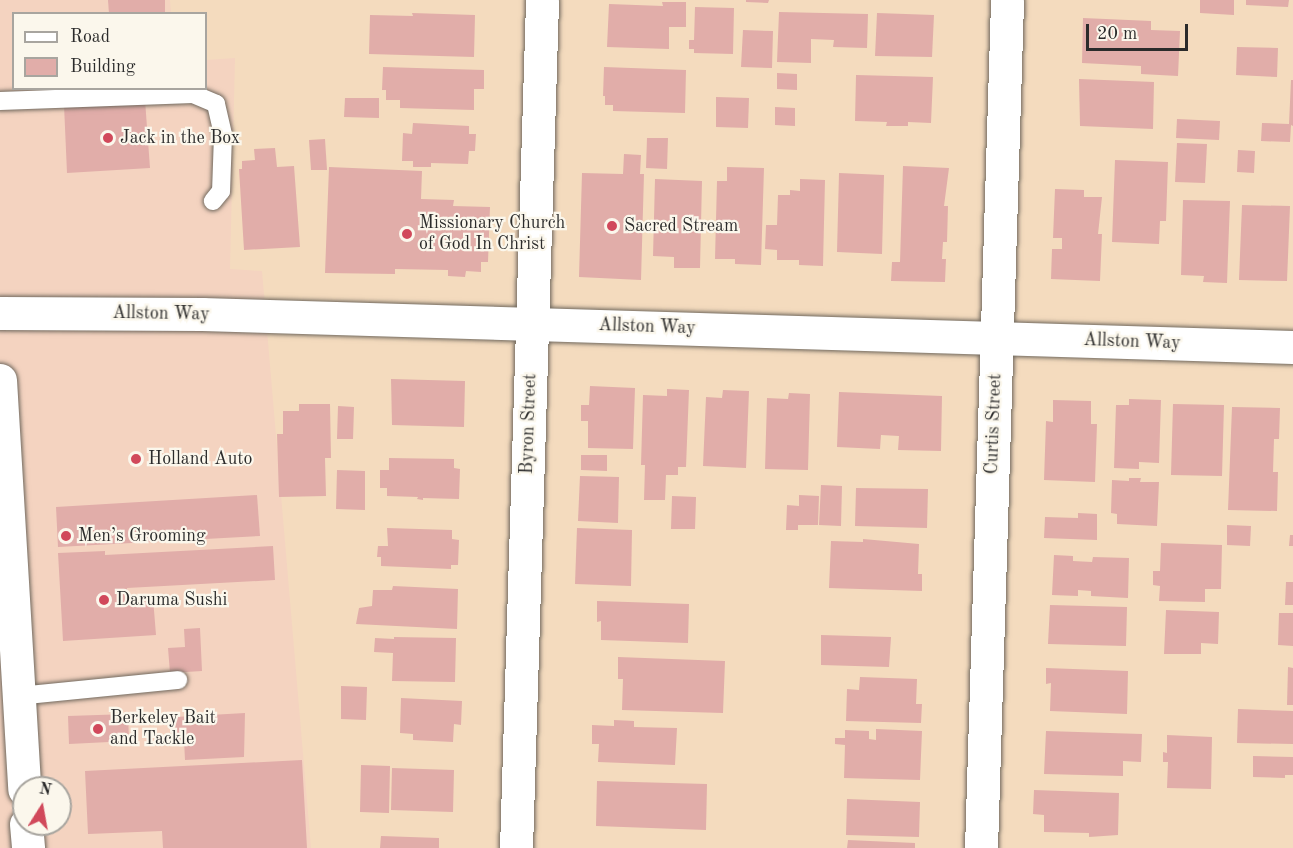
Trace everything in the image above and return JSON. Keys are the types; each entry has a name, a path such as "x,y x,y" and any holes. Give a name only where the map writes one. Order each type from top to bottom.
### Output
{"street":[{"name":"Byron Street","path":"516,848 542,0"},
{"name":"Curtis Street","path":"981,848 1008,0"},
{"name":"Allston Way","path":"0,313 202,314 1293,347"},
{"path":"0,380 23,776"}],"lane":[{"path":"0,101 193,94 216,104 223,135 221,191 213,201"},
{"path":"18,696 178,680"}],"shaded area":[{"path":"0,0 170,0 171,12 12,12 12,90 207,90 207,60 235,58 230,269 262,271 311,848 0,848"}],"building":[{"path":"108,0 165,0 165,12 109,12"},
{"path":"746,0 769,0 768,3 746,2"},
{"path":"1200,0 1234,0 1234,15 1200,13"},
{"path":"1246,0 1289,0 1288,7 1246,5"},
{"path":"662,2 686,2 686,27 669,27 669,49 607,47 609,4 663,6"},
{"path":"695,7 734,8 733,54 694,53 694,49 689,49 689,40 694,40"},
{"path":"779,12 868,14 867,48 833,47 834,40 811,39 811,63 777,62"},
{"path":"412,13 475,15 474,57 369,54 370,15 413,16"},
{"path":"877,13 934,15 932,57 875,56"},
{"path":"1083,18 1151,21 1151,30 1180,31 1178,76 1141,74 1141,66 1082,63"},
{"path":"743,30 773,31 772,68 741,67"},
{"path":"1237,47 1278,48 1277,77 1236,75"},
{"path":"383,67 484,70 484,89 474,89 474,110 400,108 400,100 386,100 386,90 382,90"},
{"path":"604,67 686,70 685,113 613,111 613,105 605,105 605,96 603,96"},
{"path":"777,73 797,74 797,90 777,89"},
{"path":"856,75 933,77 931,123 908,122 908,126 886,126 887,122 855,121"},
{"path":"1079,79 1154,82 1153,129 1080,126"},
{"path":"1291,80 1293,80 1293,126 1291,125 1290,142 1261,141 1262,123 1289,124"},
{"path":"716,97 749,98 748,128 716,127"},
{"path":"345,98 379,98 379,118 344,117"},
{"path":"145,100 150,168 67,173 64,105"},
{"path":"775,107 795,108 795,126 775,125"},
{"path":"1177,119 1220,121 1219,140 1176,138"},
{"path":"413,123 469,126 469,134 476,134 475,151 469,151 468,164 431,163 431,167 413,167 413,161 402,161 403,133 412,134"},
{"path":"647,138 668,138 667,169 646,168"},
{"path":"325,139 327,170 311,170 309,140"},
{"path":"1177,143 1207,144 1205,183 1175,182"},
{"path":"275,148 277,167 294,166 300,247 244,250 239,169 242,169 242,161 255,160 254,149"},
{"path":"1238,150 1255,151 1254,173 1237,172"},
{"name":"Sacred Stream","path":"624,154 641,155 640,174 644,174 641,280 579,277 582,173 623,174"},
{"path":"1115,160 1168,162 1166,221 1160,221 1159,244 1112,242"},
{"path":"903,166 949,168 944,206 948,206 947,242 943,242 942,259 946,259 945,282 891,281 892,262 900,262"},
{"name":"Missionary Church of God In Christ","path":"329,167 422,171 421,199 454,200 453,206 490,207 488,262 481,262 481,272 466,271 465,277 448,276 448,270 395,269 395,274 325,273"},
{"path":"727,167 764,168 761,265 735,264 735,259 715,259 717,181 727,181"},
{"path":"839,173 884,175 882,254 837,252"},
{"path":"655,179 702,181 700,268 674,268 674,257 653,256"},
{"path":"800,179 825,180 823,266 799,265 799,260 777,260 777,250 765,249 766,225 777,225 778,195 790,195 790,190 800,191"},
{"path":"1055,189 1084,190 1084,197 1102,197 1098,234 1102,234 1100,281 1051,279 1052,249 1062,249 1062,238 1053,238"},
{"path":"1183,200 1230,201 1227,283 1203,282 1204,276 1181,275"},
{"path":"1242,205 1290,206 1287,281 1239,280"},
{"path":"391,379 465,381 464,427 392,425"},
{"path":"590,386 635,388 633,449 588,448 588,421 581,421 581,405 589,405"},
{"path":"667,389 689,390 686,467 678,467 678,475 666,475 665,500 644,500 645,465 641,465 643,395 667,396"},
{"path":"723,390 749,391 746,468 703,466 706,397 722,398"},
{"path":"839,392 942,396 941,451 898,450 899,436 881,435 880,449 837,447"},
{"path":"789,393 810,394 808,470 765,469 767,398 788,399"},
{"path":"1129,399 1161,400 1159,463 1139,462 1139,469 1114,468 1116,405 1129,405"},
{"path":"1053,400 1091,401 1091,424 1097,424 1095,482 1044,480 1046,421 1053,422"},
{"path":"299,404 330,404 331,458 325,458 326,496 279,497 277,434 283,434 283,411 299,411"},
{"path":"1173,404 1224,405 1222,476 1171,475"},
{"path":"338,406 354,407 353,439 337,439"},
{"path":"1232,407 1280,408 1279,439 1274,439 1273,472 1278,472 1277,511 1228,510"},
{"path":"581,455 607,455 607,471 581,470"},
{"path":"389,458 454,459 454,468 460,469 459,499 423,498 423,500 417,499 418,497 387,496 387,488 380,488 380,470 389,470"},
{"path":"337,470 365,471 365,510 336,509"},
{"path":"580,476 619,477 618,523 578,521"},
{"path":"1129,478 1141,478 1140,482 1159,482 1157,526 1117,524 1117,514 1111,513 1112,480 1129,481"},
{"path":"821,485 842,486 841,526 819,525"},
{"path":"856,488 928,489 927,528 855,526"},
{"path":"257,495 260,536 58,547 56,507"},
{"path":"799,495 819,496 818,525 798,525 798,530 786,530 787,505 799,506"},
{"path":"672,496 696,497 695,529 671,529"},
{"path":"1078,513 1097,514 1097,540 1044,538 1045,517 1078,518"},
{"path":"1227,525 1251,526 1250,546 1227,545"},
{"path":"387,528 452,530 452,539 459,540 458,565 451,565 451,569 381,566 381,557 377,557 378,546 388,546"},
{"path":"577,528 632,530 631,586 575,584"},
{"path":"1290,535 1293,535 1293,546 1289,546"},
{"path":"863,539 919,544 918,574 922,574 922,591 829,588 831,541 863,542"},
{"path":"1161,543 1222,545 1221,589 1205,589 1205,602 1159,601 1160,586 1153,585 1153,571 1160,571"},
{"path":"273,546 275,580 127,588 127,599 153,598 156,635 63,641 58,553 105,551 105,555"},
{"path":"1054,555 1073,556 1073,561 1092,562 1093,557 1129,558 1128,598 1091,596 1091,591 1078,590 1078,596 1052,595"},
{"path":"1286,582 1293,582 1293,605 1285,605"},
{"path":"393,586 458,589 457,629 356,624 359,608 372,606 373,590 392,590"},
{"path":"597,601 689,604 688,643 601,640 601,621 597,622"},
{"path":"1050,605 1127,607 1126,646 1048,644"},
{"path":"1166,610 1219,612 1218,644 1201,643 1201,654 1164,654"},
{"path":"1279,613 1293,613 1293,646 1278,645"},
{"path":"200,628 202,671 170,673 168,648 185,647 184,629"},
{"path":"821,635 891,637 889,667 821,665"},
{"path":"394,637 456,638 455,682 392,681 393,653 374,652 375,638 394,639"},
{"path":"618,657 725,661 723,713 622,710 623,679 618,679"},
{"path":"1288,667 1293,668 1293,705 1287,705"},
{"path":"1046,668 1128,671 1127,714 1050,711 1051,683 1046,684"},
{"path":"860,677 917,679 916,704 922,704 921,723 846,721 847,689 859,690"},
{"path":"341,686 367,687 366,720 341,719"},
{"path":"401,698 462,701 461,725 454,724 453,742 413,740 413,734 400,733"},
{"path":"1238,709 1293,711 1293,744 1237,743"},
{"path":"245,713 244,757 185,760 184,740 176,740 175,717"},
{"name":"Berkeley Bait and Tackle","path":"128,714 129,741 69,744 68,716"},
{"path":"614,720 634,721 634,727 677,728 675,765 598,762 599,744 592,744 592,725 614,726"},
{"path":"876,729 922,731 920,780 844,778 845,745 835,744 835,738 845,738 845,730 869,731 869,739 876,740"},
{"path":"1046,731 1142,734 1141,762 1123,761 1123,776 1044,774"},
{"path":"1167,735 1212,737 1211,789 1167,788 1168,762 1163,762 1163,752 1167,753"},
{"path":"1253,756 1293,757 1293,775 1285,775 1285,778 1253,777"},
{"path":"302,760 307,848 163,848 162,831 88,834 85,771"},
{"path":"361,765 390,766 389,813 360,812"},
{"path":"392,768 454,770 453,812 391,810"},
{"path":"597,781 707,784 706,830 596,826"},
{"path":"1034,790 1119,793 1118,835 1089,837 1089,833 1044,832 1044,815 1033,814"},
{"path":"847,799 920,802 919,837 846,835"},
{"path":"381,836 439,838 439,848 380,848"},
{"path":"848,840 915,843 915,848 847,848"}],"place":[{"name":"Jack in the Box","path":"108,138"},
{"name":"Sacred Stream","path":"612,226"},
{"name":"Missionary Church of God In Christ","path":"407,234"},
{"name":"Holland Auto","path":"136,459"},
{"name":"Men’s Grooming","path":"66,536"},
{"name":"Daruma Sushi","path":"104,600"},
{"name":"Berkeley Bait and Tackle","path":"98,729"}]}
